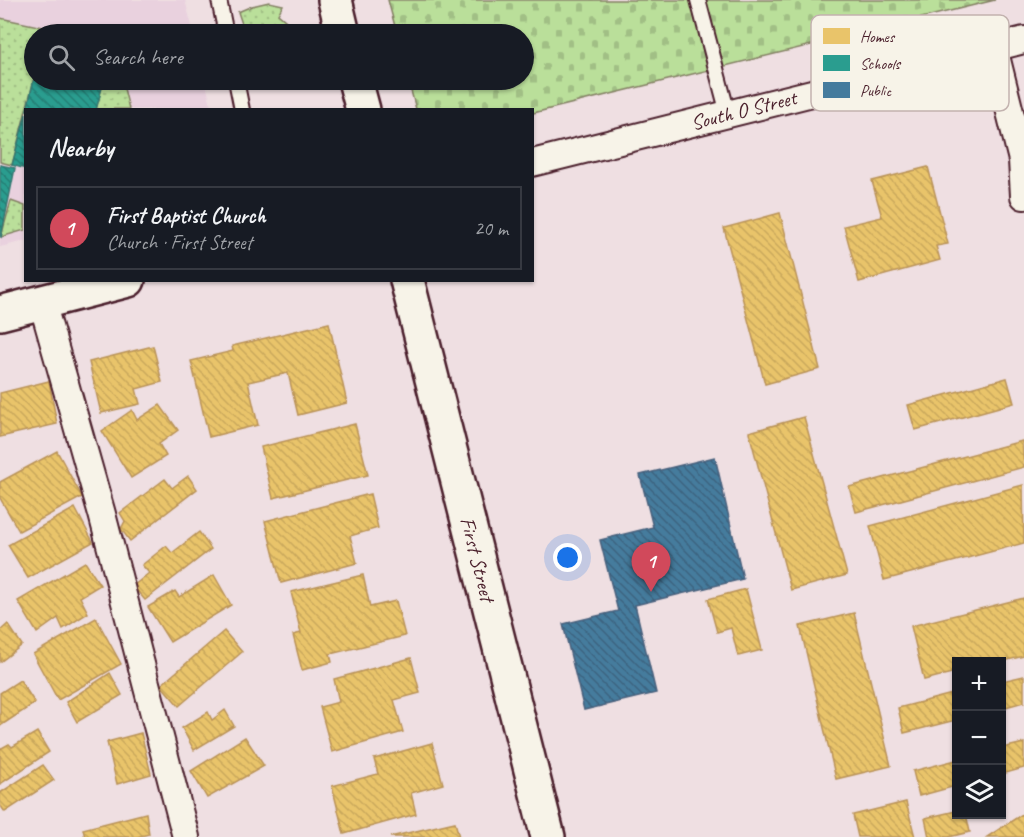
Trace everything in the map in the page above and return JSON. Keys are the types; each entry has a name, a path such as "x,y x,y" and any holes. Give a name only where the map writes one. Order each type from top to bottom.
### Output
{"street":[{"path":"334,0 340,24"},
{"name":"South O Street","path":"1009,44 1024,40"},
{"path":"358,90 362,108"},
{"name":"South O Street","path":"534,162 811,93"},
{"path":"1009,108 1022,160 1024,196"},
{"path":"0,313 120,282"},
{"name":"First Street","path":"408,282 548,837"},
{"path":"42,302 105,526 186,837"}],"lane":[{"path":"219,0 224,24"},
{"path":"698,0 728,114"},
{"path":"238,90 242,108"}],"shaded area":[{"path":"0,0 185,0 191,24 24,24 24,90 207,90 212,108 24,108 24,241 0,247"}],"green space":[{"path":"388,0 995,0 934,15 811,15 811,45 534,113 534,108 416,108 411,90 534,90 534,24 394,24"},
{"path":"269,2 283,5 278,14 287,24 242,24 238,12"},
{"path":"0,18 29,24 24,24 24,90 31,90 27,108 24,108 24,118 12,165 0,162"},
{"path":"101,90 124,90 129,108 96,108"},
{"path":"11,201 24,206 24,230 1,237"}],"building: Homes":[{"path":"928,167 948,244 936,246 940,260 859,282 844,226 882,217 872,181"},
{"path":"780,213 820,369 765,384 724,228"},
{"path":"329,323 347,403 298,415 288,373 248,382 258,425 209,437 191,361 233,351 232,346"},
{"path":"153,346 162,382 136,389 140,404 101,413 89,362"},
{"path":"1007,378 1014,403 915,430 908,405"},
{"path":"49,381 57,424 0,437 0,393"},
{"path":"160,405 178,430 159,444 166,456 131,478 102,431 132,410 137,420"},
{"path":"804,417 847,575 791,590 749,432"},
{"path":"355,424 368,475 273,498 261,447"},
{"path":"1022,441 1024,467 856,512 849,487"},
{"path":"57,451 82,497 19,531 0,498 0,482"},
{"path":"188,476 197,489 130,541 121,529 125,521 120,513 165,479 172,488"},
{"path":"1023,485 1024,543 884,580 870,526"},
{"path":"370,494 378,528 350,536 357,563 281,583 265,521"},
{"path":"75,508 93,542 28,578 8,545"},
{"path":"199,532 211,549 145,600 133,586 149,573 142,565 166,546 172,553"},
{"path":"85,562 100,585 80,597 88,613 63,629 58,618 37,633 18,601"},
{"path":"214,575 231,605 170,642 148,607 175,591 179,597"},
{"path":"363,575 370,607 396,601 405,636 330,654 332,662 302,670 293,635 301,633 291,592"},
{"path":"746,589 762,650 738,656 731,628 717,632 708,599"},
{"path":"1024,598 1024,656 1006,660 1006,657 952,657 952,673 924,680 911,626"},
{"path":"854,613 891,766 836,779 800,626"},
{"path":"96,618 121,664 58,700 33,654"},
{"path":"8,624 22,645 0,662 0,631"},
{"path":"224,631 242,652 179,706 161,685"},
{"path":"411,658 420,693 394,700 403,732 332,752 320,707 339,702 334,679"},
{"path":"110,673 122,695 77,722 66,702"},
{"path":"1024,676 1024,702 1006,707 1006,680"},
{"path":"20,680 35,703 0,726 0,693"},
{"path":"952,694 952,721 904,733 898,708"},
{"path":"225,710 234,726 194,750 182,728 208,712 212,720"},
{"path":"37,732 49,752 0,784 0,749 9,744 12,747"},
{"path":"141,733 151,774 117,784 107,742"},
{"path":"245,737 264,766 207,798 191,771"},
{"path":"432,743 443,784 411,793 416,814 344,834 332,786 378,774 374,759"},
{"path":"1024,743 1024,768 1006,773 1006,747"},
{"path":"952,761 952,787 919,796 913,771"},
{"path":"43,765 54,780 5,812 0,805 0,793"},
{"path":"906,802 915,837 858,837 853,815"},
{"path":"952,812 952,819 967,819 970,832 949,837 929,837 925,818"},
{"path":"146,813 149,834 137,837 85,837 83,829"},
{"path":"1024,813 1024,837 987,837"},
{"path":"455,822 459,837 390,837"}],"building: Schools":[{"path":"32,90 101,90 97,108 27,108"},
{"path":"24,121 24,168 12,165"},
{"path":"0,165 15,168 1,237 0,236"}],"building: Public":[{"path":"715,457 743,579 635,605 656,693 584,710 563,624 618,611 600,540 653,527 640,475"}],"place":[{"name":"First Baptist Church","path":"651,592"}]}
